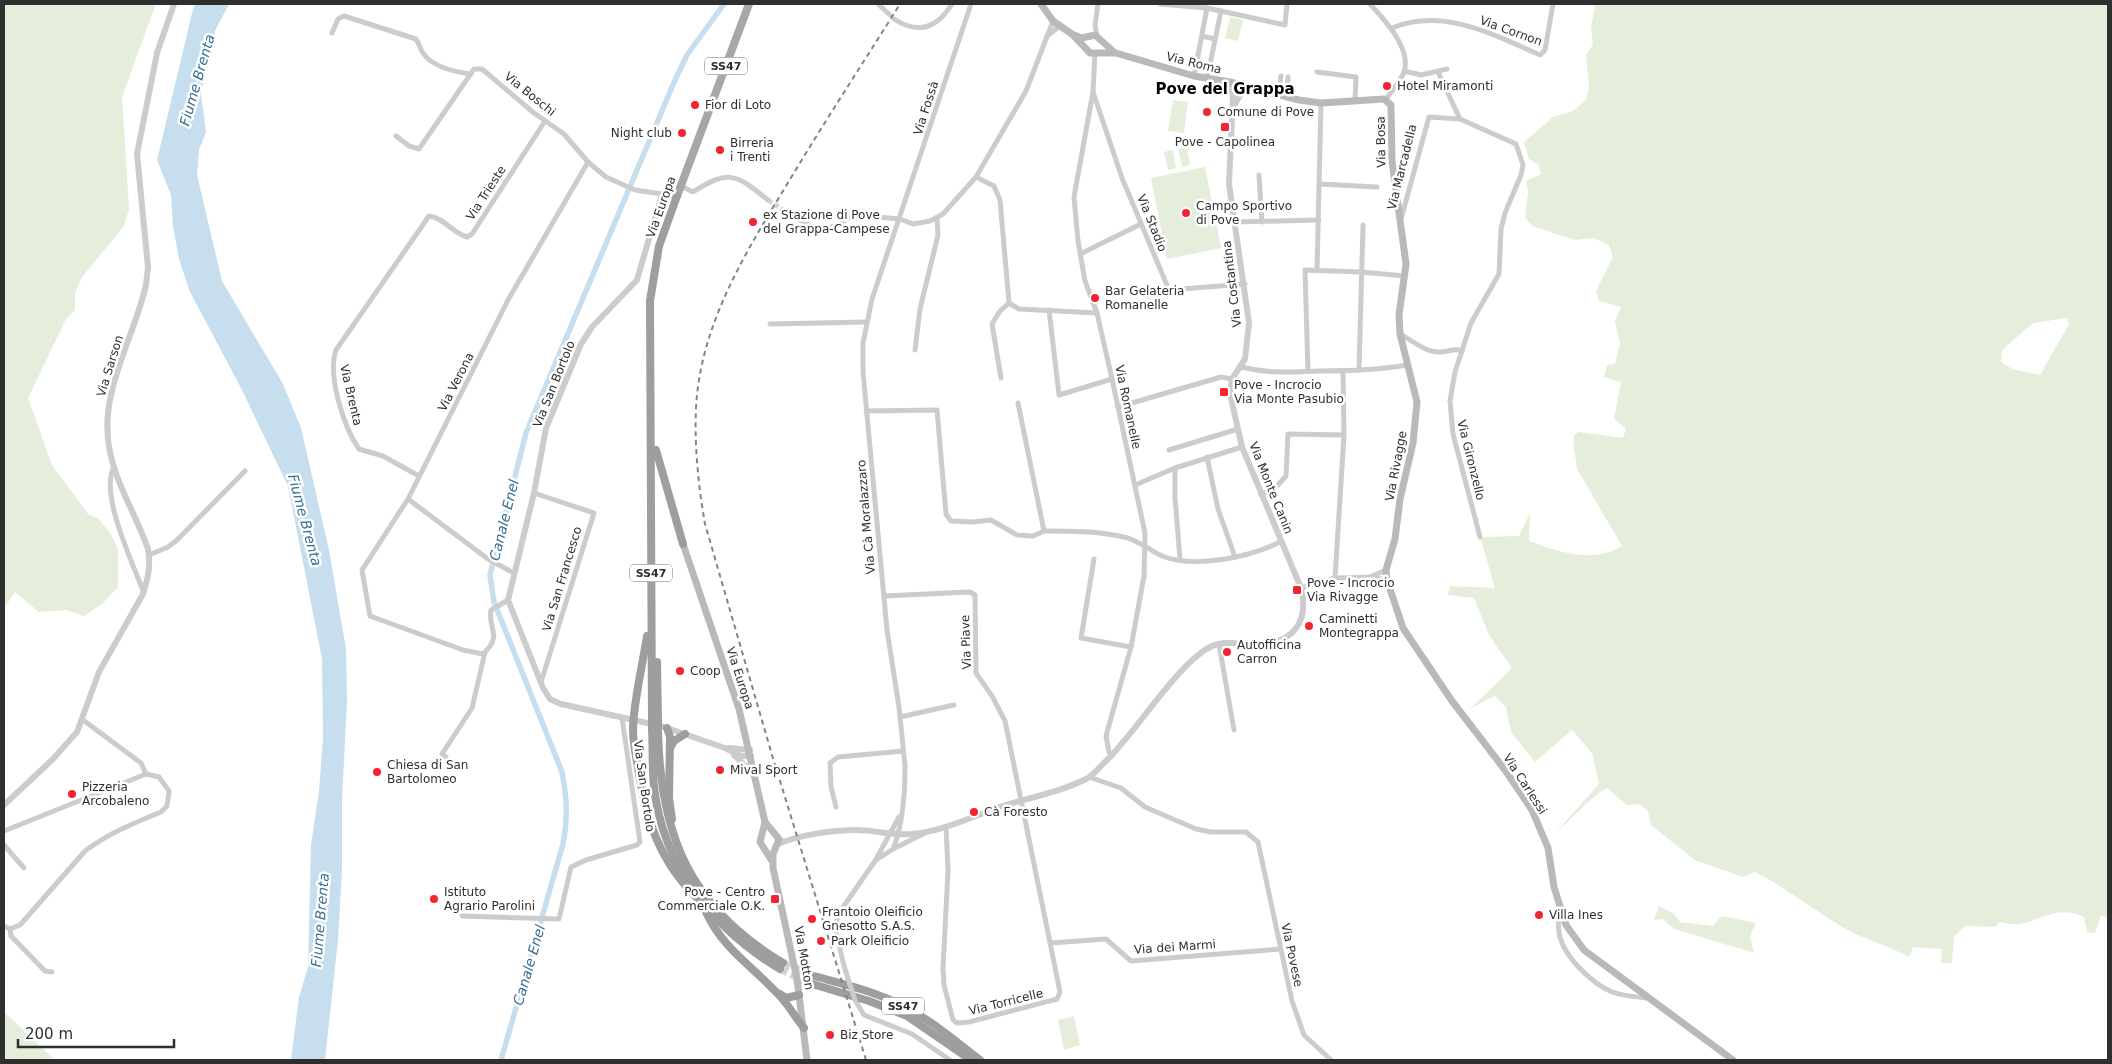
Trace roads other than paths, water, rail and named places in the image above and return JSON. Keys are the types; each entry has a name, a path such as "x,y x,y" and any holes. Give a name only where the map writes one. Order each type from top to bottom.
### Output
{"highway":[{"name":"Via Europa","path":"652,429 651,283 659,246 677,196"},
{"name":"SS47","path":"652,429 652,620 655,720"},
{"path":"652,429 664,485 683,544"},
{"name":"SS47","path":"652,481 656,511 654,787 662,826 677,864 700,902 742,945 781,966 748,939 713,905 687,867 671,831 661,789 655,730"},
{"path":"652,620 634,720 635,749 650,824 679,881 700,902 714,931 736,956 776,992 804,1028"},
{"path":"667,728 670,748 668,774 671,831"},
{"path":"670,748 674,741 684,734"},
{"name":"SS47","path":"971,1060 907,1016 812,979 875,994 901,1005 929,1022 980,1060"},
{"path":"776,992 786,998 799,995"}],"main road":[{"name":"Via Europa","path":"677,196 749,4"},
{"path":"1042,4 1053,21 1072,34 1091,51"},
{"path":"1072,34 1099,39 1091,51"},
{"path":"1088,36 1091,51"},
{"name":"Via Roma","path":"1099,39 1116,53"},
{"name":"Via Roma","path":"1091,51 1116,53 1194,76 1230,82 1287,98 1321,102 1386,99"},
{"name":"Via Bosa","path":"1386,99 1391,105 1392,161 1401,219"},
{"name":"Via Marcadella","path":"1401,219 1406,276 1400,315 1400,334 1407,365"},
{"name":"Via Rivagge","path":"1407,365 1417,402 1414,443 1400,499 1396,536 1386,570 1386,580 1398,616 1411,640"},
{"name":"Via Europa","path":"683,544 739,709 766,822 774,833 776,846"},
{"name":"Via Carlessi","path":"1411,640 1452,701 1505,770 1532,810 1548,848 1554,887 1566,925 1584,950 1733,1060"},
{"path":"766,822 761,835 760,845 766,850 776,846"},
{"path":"761,835 766,832 774,833"},
{"name":"Via Motton","path":"772,861 776,846"},
{"name":"Via Motton","path":"766,850 772,861 799,995 807,1060"}],"street":[{"name":"Via Sarson","path":"4,805 66,745 83,720 99,672 144,591 150,563 143,533 114,466 108,439 108,416 112,394 142,302 148,267 137,154 157,53 174,4"},
{"path":"878,4 903,24 930,26 945,16 952,4"},
{"name":"Via Fossà","path":"900,219 969,4"},
{"path":"1098,4 1095,25 1099,39"},
{"path":"1160,4 1206,8 1285,25 1287,4"},
{"path":"1370,4 1392,28 1401,48 1404,71 1421,76 1448,70"},
{"name":"Via Cornon","path":"1392,28 1442,19 1482,30 1540,55 1545,50 1552,4"},
{"path":"1194,76 1206,8"},
{"path":"1207,79 1221,11"},
{"path":"332,33 338,19 344,16 416,39 429,60 452,70 470,74 419,149 409,146 396,136"},
{"path":"786,212 818,231 838,225 854,214 900,219 913,224 937,218 976,176 1026,91 1053,21"},
{"path":"1088,36 1095,25"},
{"path":"1047,37 1060,26"},
{"path":"1202,36 1215,39"},
{"name":"Via Romanelle","path":"1091,51 1093,61 1093,92 1074,196 1080,254 1085,281 1097,313 1145,533 1144,576 1131,646 1106,736 1109,752 1112,756"},
{"name":"Via Boschi","path":"470,74 474,69 482,69 545,121 564,134 588,162 606,177 635,190 677,196"},
{"name":"Via Bosa","path":"1386,99 1404,71"},
{"path":"1317,72 1356,77 1355,101"},
{"path":"1438,72 1460,119"},
{"path":"1278,96 1285,76 1287,98"},
{"name":"Via Costantina","path":"1230,82 1233,109 1229,184 1245,284 1249,323 1248,350 1241,367"},
{"name":"Via Costantina","path":"1233,109 1245,86"},
{"name":"Via Stadio","path":"1093,92 1122,178 1169,290 1245,284"},
{"path":"1318,270 1321,102"},
{"name":"Via Marcadella","path":"1401,219 1415,172 1426,120 1434,116 1451,118"},
{"name":"Via Gironzello","path":"1451,118 1460,119 1516,144 1523,165 1521,176 1505,213 1501,229 1499,274 1476,312 1455,372 1450,401 1451,424 1480,537"},
{"name":"Via Trieste","path":"429,216 437,217 459,235 467,237 472,234 545,121"},
{"name":"Via Verona","path":"486,652 483,654 463,650 370,616 362,570 408,499 508,300 588,162"},
{"path":"1260,175 1262,222"},
{"path":"681,186 693,192 719,178 734,176 746,182 768,200"},
{"path":"976,176 994,186 1000,200 1009,303"},
{"path":"1319,184 1377,187"},
{"name":"Via San Bortolo","path":"662,194 637,280 592,326 574,361 546,428 534,494 508,600 540,683 550,699 560,704 667,728 725,748 751,753"},
{"name":"Via Brenta","path":"419,476 383,456 359,449 347,429 333,371 333,359 336,350 429,216"},
{"path":"915,350 920,309 938,235 937,218"},
{"name":"Via Cà Moralazzaro","path":"893,849 899,834 905,793 903,751 884,596 866,411 863,343 872,299 900,219"},
{"path":"1235,222 1319,220"},
{"path":"1080,254 1141,224"},
{"path":"1359,370 1363,225"},
{"path":"1308,372 1305,270 1406,276"},
{"path":"1009,303 1019,309 1097,313"},
{"path":"1001,378 992,324 1000,311 1009,303"},
{"path":"1049,310 1059,395 1112,379"},
{"path":"770,324 866,322"},
{"path":"1400,334 1434,352 1440,353 1456,348 1462,351"},
{"path":"1118,406 1221,377 1232,379 1241,367 1266,373 1343,371 1407,365"},
{"path":"1336,578 1344,435 1343,371"},
{"name":"Via Monte Canin","path":"1219,644 1261,644 1288,636 1299,625 1304,612 1301,588 1280,542 1242,447 1230,394 1232,379"},
{"path":"1018,403 1044,530"},
{"path":"866,411 936,410 946,514 951,521 972,522 991,520 1017,535 1033,536 1044,530 1072,530 1126,537 1163,556 1180,560 1208,561 1235,557 1267,549 1280,542"},
{"path":"1169,450 1238,429"},
{"path":"1261,495 1278,486 1286,476 1288,434 1344,435"},
{"path":"1135,485 1175,468 1242,447"},
{"path":"1207,457 1218,509 1235,557"},
{"path":"114,466 110,485 114,509 144,591"},
{"path":"1175,468 1175,498 1180,560"},
{"path":"149,555 168,547 177,540 245,471"},
{"name":"Via San Francesco","path":"534,494 594,513 540,683"},
{"path":"408,499 488,559 500,567 514,572"},
{"path":"1094,559 1081,638 1131,646"},
{"path":"1370,577 1386,570"},
{"path":"1301,588 1336,578 1370,577 1386,580"},
{"name":"Via Piave","path":"884,596 970,592 975,595 976,673 992,696 1005,721 1020,801"},
{"path":"446,757 442,754 472,708 486,652 490,648 494,637 490,615 491,610 508,600"},
{"path":"950,1060 912,1034 864,1015 855,1000 834,927 839,913 876,861 893,849 931,831 1090,777 1112,756 1181,672 1198,656 1219,644 1234,730"},
{"path":"900,717 954,705"},
{"name":"Via San Bortolo","path":"462,916 559,919 571,868 586,860 637,845 640,842 622,718"},
{"path":"83,720 141,763 146,774"},
{"path":"725,748 756,777"},
{"path":"836,807 831,787 830,763 838,757 903,751"},
{"path":"4,831 146,774 159,777 169,791 167,806 161,812 106,835 86,851 20,925 10,929 4,926"},
{"name":"Via Povese","path":"1090,777 1121,788 1145,806 1196,828 1212,832 1246,832 1258,842 1292,1001 1304,1035 1331,1060"},
{"name":"Via Torricelle","path":"946,826 948,871 944,985 953,1020 969,1022 1057,999 1060,992 1051,943 1020,801"},
{"name":"Via Cà Moralazzaro","path":"876,861 900,817"},
{"path":"776,846 789,839 855,830 899,834 931,831"},
{"path":"774,833 789,839"},
{"path":"4,845 24,868"},
{"path":"1559,903 1558,932 1563,946 1576,963 1592,979 1612,992 1647,998"},
{"path":"10,929 11,936 45,971 52,972"},
{"name":"Via dei Marmi","path":"1051,943 1106,939 1131,961 1280,949"}],"water":[{"name":"Fiume Brenta","path":"196,4 229,4 215,31 201,94 206,132 199,150 197,175 222,281 283,384 301,428 329,550 346,649 347,701 342,800 342,870 338,940 325,1060 291,1060 299,997 308,967 311,845 319,791 323,738 322,659 288,486 240,386 190,292 179,259 173,226 171,195 157,160 193,9"}],"waterway":[{"name":"Canale Enel","path":"501,1060 563,844 566,808 562,772 494,602 490,575 526,433 675,80 687,55 724,4"}],"tunnel":[{"path":"768,200 786,212"},
{"path":"783,963 814,976"},
{"path":"780,969 809,983"}],"railway":[{"path":"866,1060 772,755 705,524 697,460 696,410 702,366 709,338 719,310 744,257 816,136 900,4"}],"place":[{"name":"Hotel Miramonti","path":"1387,86"},
{"name":"Fior di Loto","path":"695,105"},
{"name":"Comune di Pove","path":"1207,112"},
{"name":"Pove - Capolinea","path":"1225,127"},
{"name":"Night club","path":"682,133"},
{"name":"Birreria i Trenti","path":"720,150"},
{"name":"Campo Sportivo di Pove","path":"1186,213"},
{"name":"ex Stazione di Pove del Grappa-Campese","path":"753,222"},
{"name":"Bar Gelateria Romanelle","path":"1095,298"},
{"name":"Pove - Incrocio Via Monte Pasubio","path":"1224,392"},
{"name":"Pove - Incrocio Via Rivagge","path":"1297,590"},
{"name":"Caminetti Montegrappa","path":"1309,626"},
{"name":"Autofficina Carron","path":"1227,652"},
{"name":"Coop","path":"680,671"},
{"name":"Mival Sport","path":"720,770"},
{"name":"Chiesa di San Bartolomeo","path":"377,772"},
{"name":"Pizzeria Arcobaleno","path":"72,794"},
{"name":"Cà Foresto","path":"974,812"},
{"name":"Istituto Agrario Parolini","path":"434,899"},
{"name":"Pove - Centro Commerciale O.K.","path":"775,899"},
{"name":"Villa Ines","path":"1539,915"},
{"name":"Frantoio Oleificio Gnesotto S.A.S.","path":"812,919"},
{"name":"Park Oleificio","path":"821,941"},
{"name":"Biz Store","path":"830,1035"}],"district":[{"name":"Pove del Grappa","path":"1225,89"}]}
